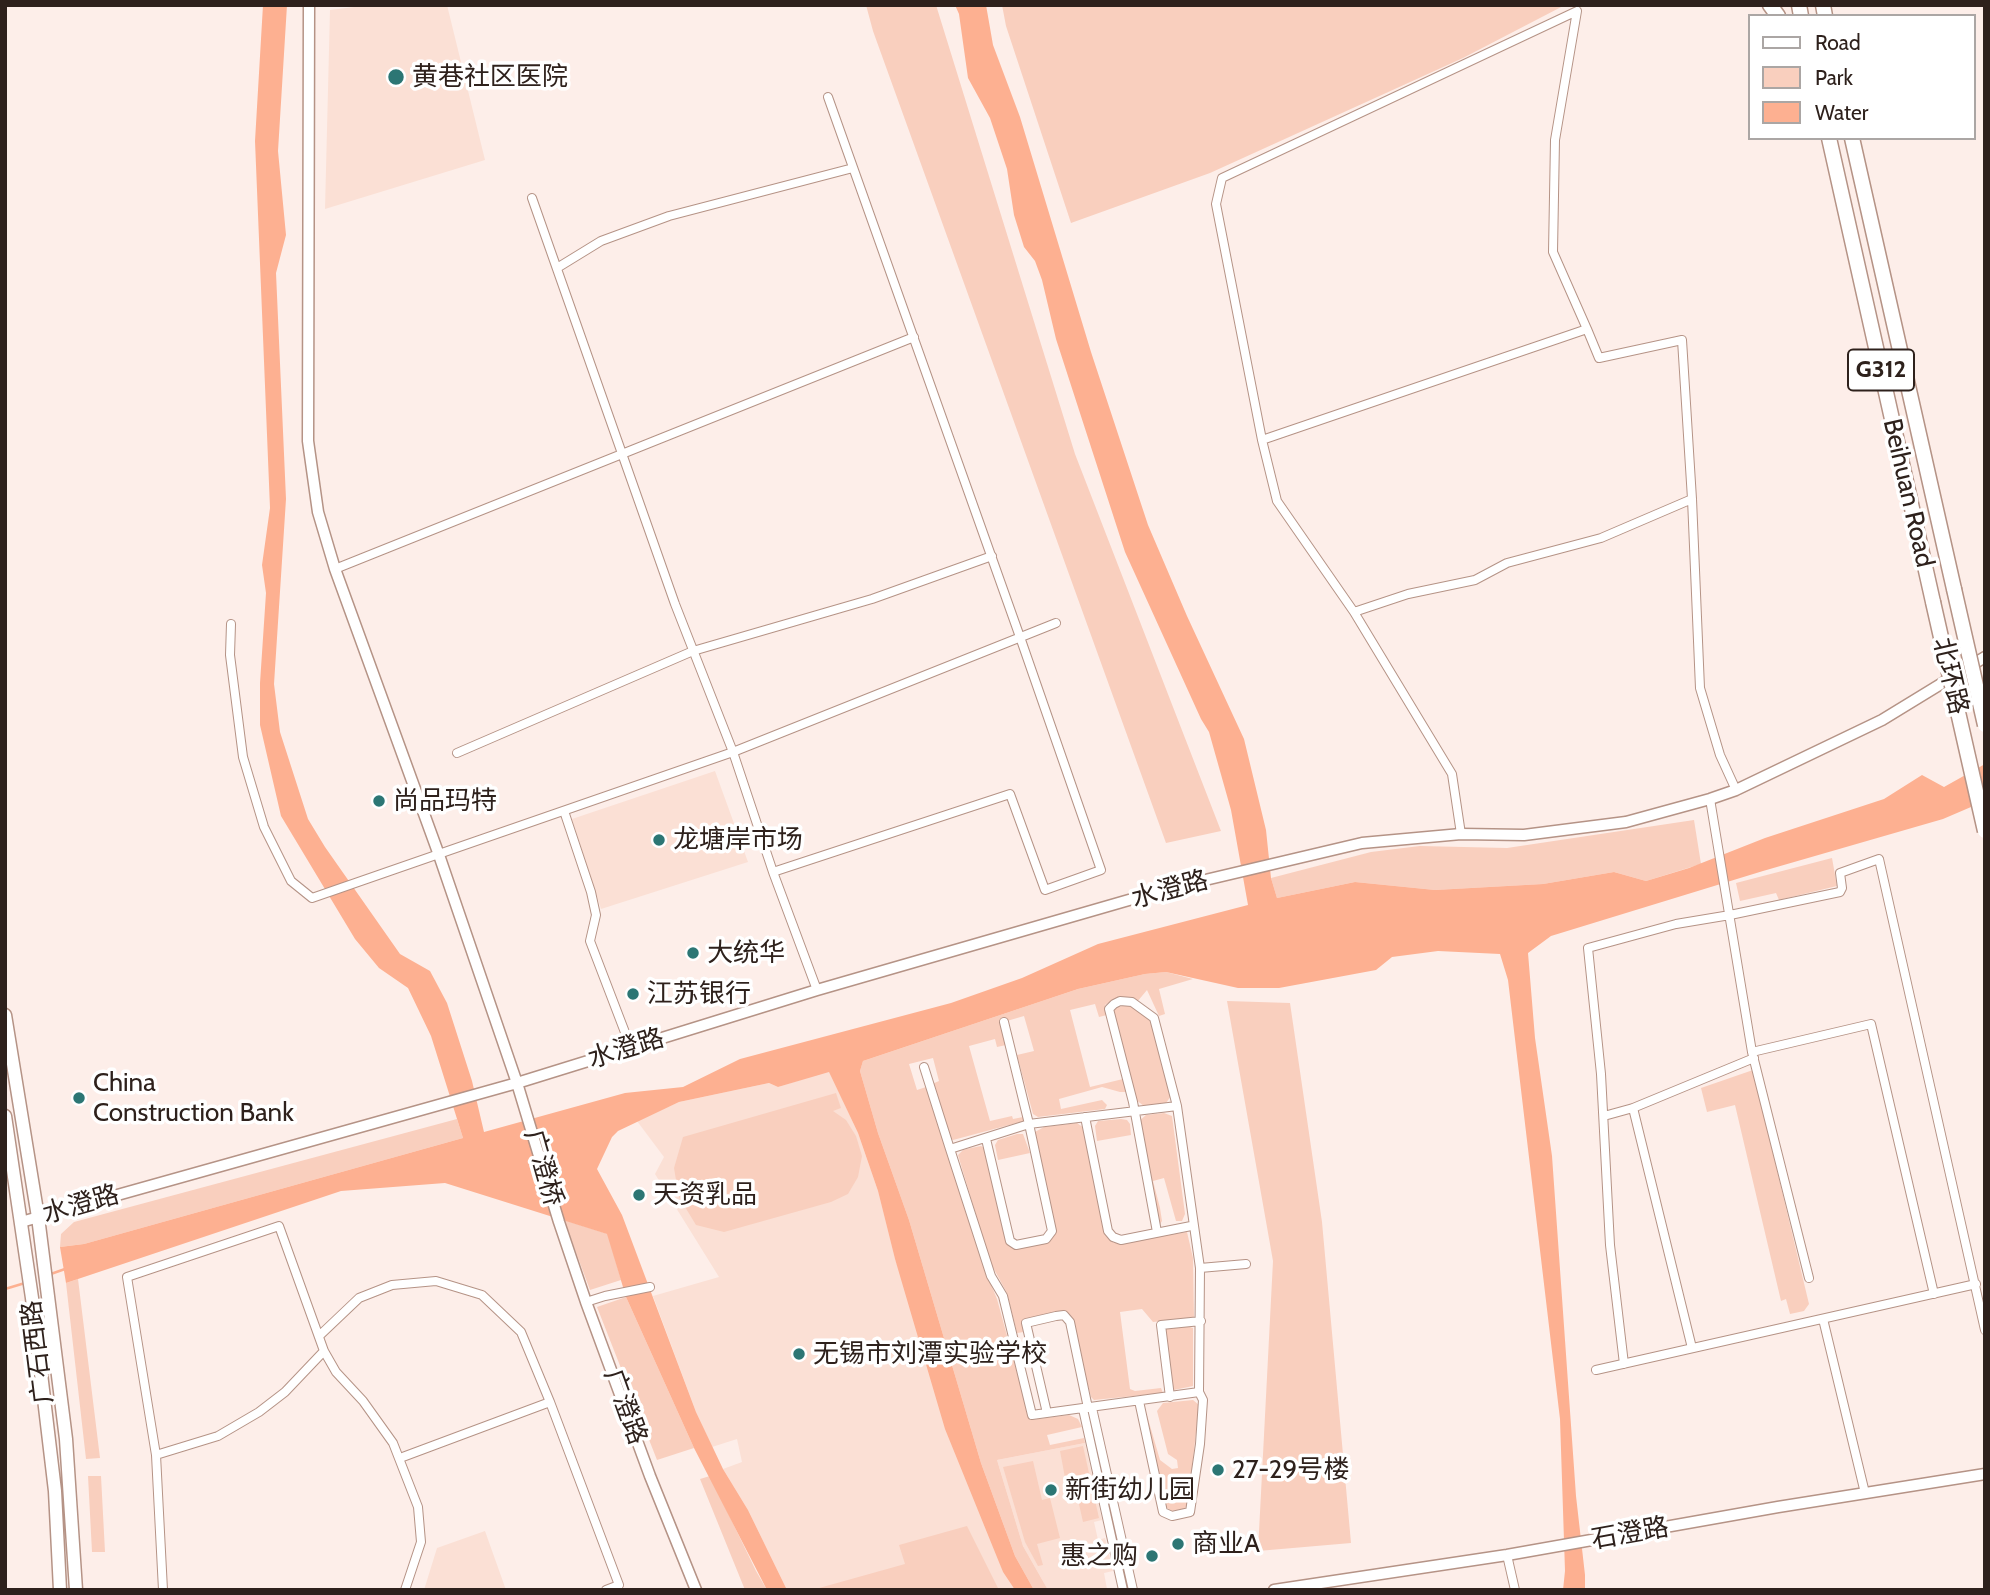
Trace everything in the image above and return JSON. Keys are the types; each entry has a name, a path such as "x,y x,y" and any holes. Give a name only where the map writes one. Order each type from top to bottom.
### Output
{"highway":[{"name":"Beihuan Road","path":"1852,140 1954,589"},
{"name":"Beihuan Road","path":"1829,142 1933,602"},
{"name":"北环路","path":"1954,589 1985,725"},
{"name":"北环路","path":"1933,602 1985,831"}],"main road":[{"path":"5,1015 38,1217 66,1439 76,1590"},
{"name":"广石西路","path":"5,1116 32,1298 55,1491 60,1590"}],"street":[{"name":"广澄桥","path":"309,5 309,440 318,512 335,569 439,855 517,1083 559,1222"},
{"path":"1461,834 1452,774 1354,612 1277,501 1262,440 1216,204 1222,178 1577,11 1555,140 1553,252 1599,358 1682,340 1700,688 1720,755 1736,790"},
{"path":"772,872 1010,794 1045,890 1101,870 828,97"},
{"path":"557,268 601,241 669,216 853,168"},
{"path":"532,198 692,651 733,752 772,872 817,989"},
{"path":"1262,440 1587,329"},
{"path":"335,569 914,337"},
{"path":"1354,612 1408,594 1475,580 1507,563 1601,538 1692,499"},
{"path":"457,753 692,651 872,599 992,556"},
{"path":"231,624 230,655 243,757 264,827 291,881 312,898 733,752 1056,623"},
{"name":"水澄路","path":"21,1222 481,1094 817,989 1167,889 1362,843 1461,834 1524,835 1626,822 1710,799 1736,790 1882,720 1985,657"},
{"path":"1710,799 1753,1055 1809,1278"},
{"path":"564,811 594,904 596,915 590,941 631,1048"},
{"path":"1624,1364 1610,1245 1604,1116 1588,948 1676,924 1840,892 1840,873 1879,859 1985,1330"},
{"path":"1139,1401 1163,1513 1172,1516 1190,1512 1203,1400 1199,1392 1200,1268 1177,1106 1154,1018 1132,1002 1120,1002 1109,1009 1133,1110 1157,1232"},
{"path":"986,1139 1010,1241 1016,1245 1046,1239 1052,1231 1030,1124 1004,1022"},
{"path":"1604,1116 1633,1108 1753,1055 1871,1024 1934,1294"},
{"path":"924,1067 991,1276 1003,1296 1032,1415 1199,1392"},
{"path":"950,1149 1030,1124 1177,1106"},
{"path":"1633,1108 1692,1348"},
{"path":"1085,1117 1108,1231 1113,1237 1121,1240 1191,1226"},
{"name":"广澄路","path":"559,1222 650,1476 696,1590"},
{"path":"163,1590 156,1455 127,1276 279,1226 324,1351 336,1372 363,1401 393,1443 418,1507 421,1542 405,1590"},
{"path":"1200,1268 1246,1264"},
{"path":"319,1336 359,1298 392,1285 436,1281 482,1295 521,1332 620,1585 607,1590"},
{"path":"1597,1370 1976,1284"},
{"path":"586,1302 650,1287"},
{"path":"1047,1413 1026,1322 1064,1315 1070,1322 1123,1590"},
{"path":"1823,1319 1865,1493"},
{"path":"1170,1397 1161,1325 1201,1321"},
{"path":"1014,1342 1030,1339"},
{"path":"156,1455 218,1436 259,1412 285,1392 324,1351"},
{"path":"400,1458 550,1402"},
{"path":"1088,1408 1133,1590"},
{"name":"石澄路","path":"1278,1589 1507,1555 1985,1475"},
{"path":"1507,1555 1515,1590"}],"shaded area":[{"name":"黄巷社区医院","path":"370,5 447,5 485,160 325,209 330,10"},
{"name":"龙塘岸市场","path":"715,771 748,862 601,909 572,819"},
{"name":"无锡市刘潭实验学校","path":"829,1071 858,1133 878,1191 895,1259 1003,1572 1015,1590 787,1590 748,1510 723,1469 742,1462 737,1439 712,1447 696,1412 653,1296 719,1277 655,1174 664,1157 637,1121 679,1102 769,1083 778,1087"},
{"name":"新街幼儿园","path":"1085,1443 1102,1520 1094,1522 1098,1540 1105,1538 1113,1571 1104,1573 1107,1589 1048,1590 1023,1546 997,1460"},
{"path":"485,1531 506,1590 424,1590 437,1548"}],"green space":[{"path":"866,5 936,5 1075,454 1221,831 1166,843 873,31"},
{"path":"1002,5 1565,5 1463,58 1210,173 1071,223 1006,26"},
{"path":"1694,820 1701,864 1646,881 1614,872 1543,884 1435,890 1355,882 1277,898 1271,878 1371,852 1420,846 1507,848"},
{"path":"1832,858 1837,886 1779,900 1776,893 1740,901 1736,883"},
{"path":"1166,972 1193,979 1159,989 1165,1014 1159,1016 1147,990 1137,1002 1113,1000 1105,1005 1107,1015 1099,1017 1095,1004 1070,1010 1090,1087 1123,1079 1126,1089 1125,1092 1120,1092 1102,1087 1059,1099 1061,1109 1102,1100 1107,1105 1105,1109 1038,1117 1033,1114 1017,1055 1034,1051 1024,1016 1000,1023 1006,1045 997,1047 995,1039 969,1046 990,1121 1012,1116 1013,1119 1023,1117 1024,1121 953,1140 947,1137 932,1084 939,1081 933,1058 909,1064 917,1090 926,1087 981,1260 997,1299 1030,1420 1069,1415 1078,1419 1082,1427 1047,1435 1050,1445 1084,1438 1085,1443 997,1460 1023,1546 1048,1590 1034,1590 1015,1556 981,1463 909,1220 878,1133 860,1071 863,1061 1078,989"},
{"path":"1227,1001 1290,1003 1322,1222 1351,1543 1258,1551 1273,1261"},
{"path":"1129,1004 1152,1020 1171,1096 1166,1103 1144,1106 1136,1100 1112,1013 1115,1008"},
{"path":"1753,1070 1809,1304 1804,1311 1790,1314 1786,1299 1781,1301 1735,1105 1707,1112 1701,1088"},
{"path":"836,1093 841,1108 833,1111 846,1120 856,1136 862,1156 858,1177 848,1194 831,1202 724,1232 696,1225 679,1197 674,1168 683,1137"},
{"path":"1164,1113 1172,1116 1185,1214 1182,1221 1176,1221 1164,1178 1153,1181 1162,1221 1159,1226 1138,1122 1146,1115"},
{"path":"457,1119 463,1138 84,1244 60,1247 61,1234 74,1222"},
{"path":"1121,1119 1130,1124 1131,1135 1097,1141 1095,1126 1098,1121"},
{"path":"1077,1123 1084,1128 1106,1236 1114,1243 1122,1243 1187,1232 1193,1258 1194,1318 1153,1322 1142,1309 1120,1312 1130,1389 1135,1391 1161,1388 1163,1393 1094,1400 1069,1315 1065,1312 1052,1313 1022,1320 1024,1332 1017,1333 1007,1293 990,1262 958,1155 971,1148 981,1146 986,1149 1008,1242 1041,1242 1051,1239 1056,1231 1035,1132 1044,1127"},
{"path":"1023,1134 1030,1153 998,1160 995,1145 998,1140"},
{"path":"564,1220 608,1234 621,1280 590,1290"},
{"path":"78,1279 100,1458 86,1459 66,1283"},
{"path":"626,1297 694,1448 657,1460 597,1307"},
{"path":"1187,1326 1193,1328 1193,1386 1174,1390 1171,1385 1165,1330"},
{"path":"1193,1400 1199,1405 1188,1504 1184,1509 1171,1511 1166,1507 1146,1412 1160,1460 1172,1469 1178,1468 1177,1460 1168,1454 1157,1411 1163,1403"},
{"path":"1083,1446 1099,1518 1083,1522 1074,1482 1066,1483 1060,1451"},
{"path":"1033,1461 1042,1500 1050,1498 1060,1538 1037,1544 1043,1565 1038,1566 1025,1542 1003,1467"},
{"path":"88,1476 101,1476 105,1552 92,1552"},
{"path":"710,1476 767,1590 745,1590 700,1479"},
{"path":"967,1526 999,1590 812,1590 905,1564 899,1545"}],"water":[{"path":"263,5 287,5 278,151 286,235 276,273 286,499 274,684 280,732 308,819 325,847 400,954 430,971 447,1003 472,1081 484,1132 625,1093 683,1087 740,1059 951,1003 1022,978 1098,944 1248,905 1231,810 1209,732 1125,552 1056,339 1042,280 1035,261 1024,247 1014,215 1007,169 990,118 968,78 959,14 955,5 986,5 993,45 1020,117 1091,352 1148,525 1244,739 1266,830 1271,878 1277,898 1355,882 1435,890 1543,884 1614,872 1646,881 1884,799 1922,775 1944,787 1985,764 1985,801 1943,819 1551,936 1528,953 1535,1038 1552,1156 1585,1590 1563,1590 1565,1571 1560,1419 1508,980 1500,954 1438,951 1392,957 1376,970 1279,988 1238,988 1166,972 1145,974 1078,989 863,1061 860,1071 878,1133 909,1220 981,1463 1015,1556 1034,1590 1015,1590 1003,1572 945,1429 878,1191 858,1133 829,1072 778,1087 769,1083 679,1102 618,1131 612,1137 597,1169 622,1215 696,1412 787,1590 767,1590 694,1448 626,1297 607,1234 445,1183 341,1191 66,1283 60,1247 84,1244 463,1138 431,1036 408,988 379,968 355,939 281,816 260,725 266,593 262,565 270,508 255,141"}],"waterway":[{"path":"48,1275 65,1269"},
{"path":"5,1289 25,1283"}],"place":[{"name":"黄巷社区医院","path":"396,77"},
{"name":"尚品玛特","path":"379,801"},
{"name":"龙塘岸市场","path":"659,840"},
{"name":"大统华","path":"693,953"},
{"name":"江苏银行","path":"633,994"},
{"name":"China Construction Bank","path":"79,1098"},
{"name":"天资乳品","path":"639,1195"},
{"name":"无锡市刘潭实验学校","path":"799,1354"},
{"name":"27-29号楼","path":"1218,1470"},
{"name":"新街幼儿园","path":"1051,1490"},
{"name":"商业A","path":"1178,1544"},
{"name":"惠之购","path":"1152,1556"}]}
